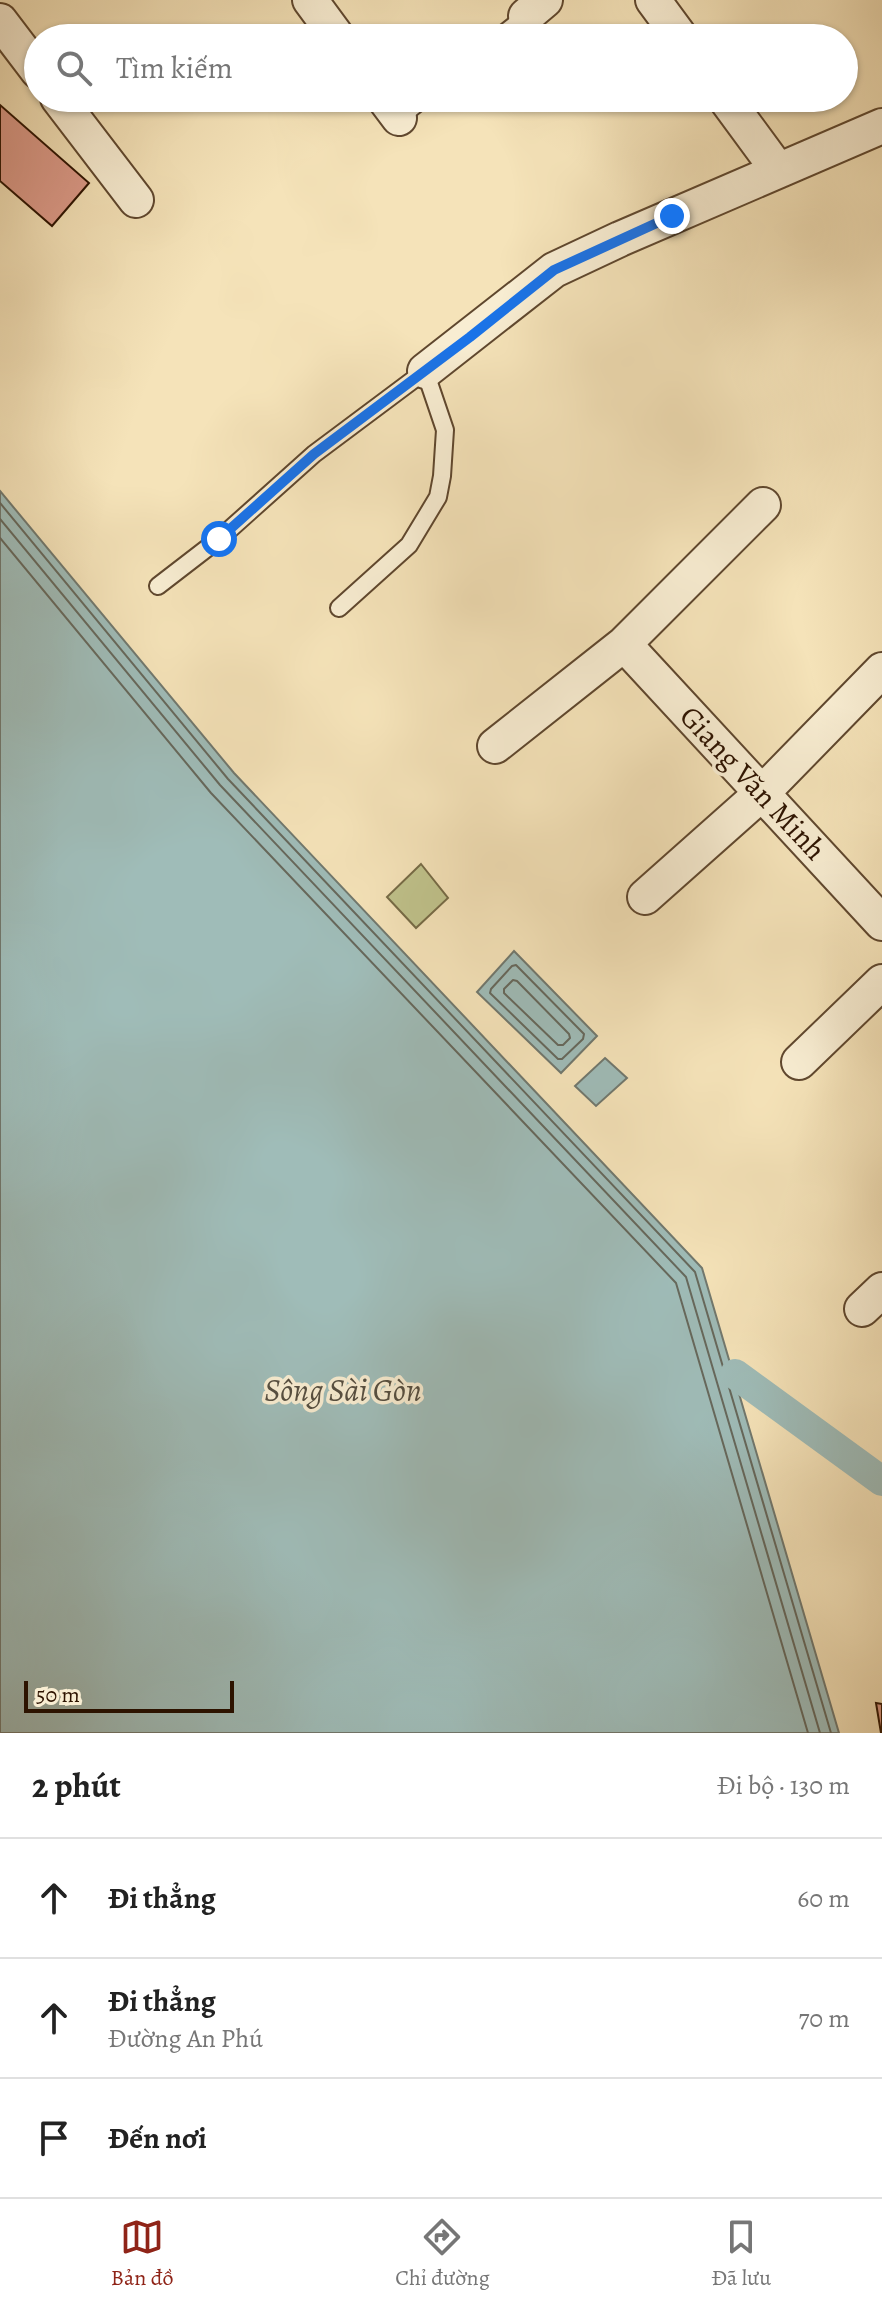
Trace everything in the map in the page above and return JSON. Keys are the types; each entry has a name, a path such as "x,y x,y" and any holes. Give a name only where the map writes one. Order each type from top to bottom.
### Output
{"street":[{"path":"310,0 328,24"},
{"path":"653,0 671,24"},
{"path":"0,21 24,53"},
{"path":"69,112 136,200"},
{"path":"735,112 778,170"},
{"path":"425,371 554,270 882,126"},
{"path":"495,746 624,644 763,505"},
{"name":"Giang Văn Minh","path":"624,644 882,923"},
{"path":"645,897 762,793 882,670"},
{"path":"799,1062 882,982"}],"lane":[{"path":"516,24 536,8"},
{"path":"158,586 219,539 314,454 425,371 445,430 438,497 409,545 339,608"}],"green space":[{"path":"421,864 448,898 416,928 387,897"}],"water":[{"name":"Sông Sài Gòn","path":"0,491 234,773 702,1268 839,1733 0,1733"},
{"path":"514,951 597,1036 561,1073 477,992"},
{"path":"605,1058 627,1078 596,1106 575,1086"}],"building":[{"path":"0,105 89,183 52,226 0,181"},
{"path":"876,1703 882,1704 882,1733 881,1733"}],"waterway":[{"path":"735,1374 882,1481"}],"route":[{"path":"219,539 314,454 554,270 672,216"}]}
